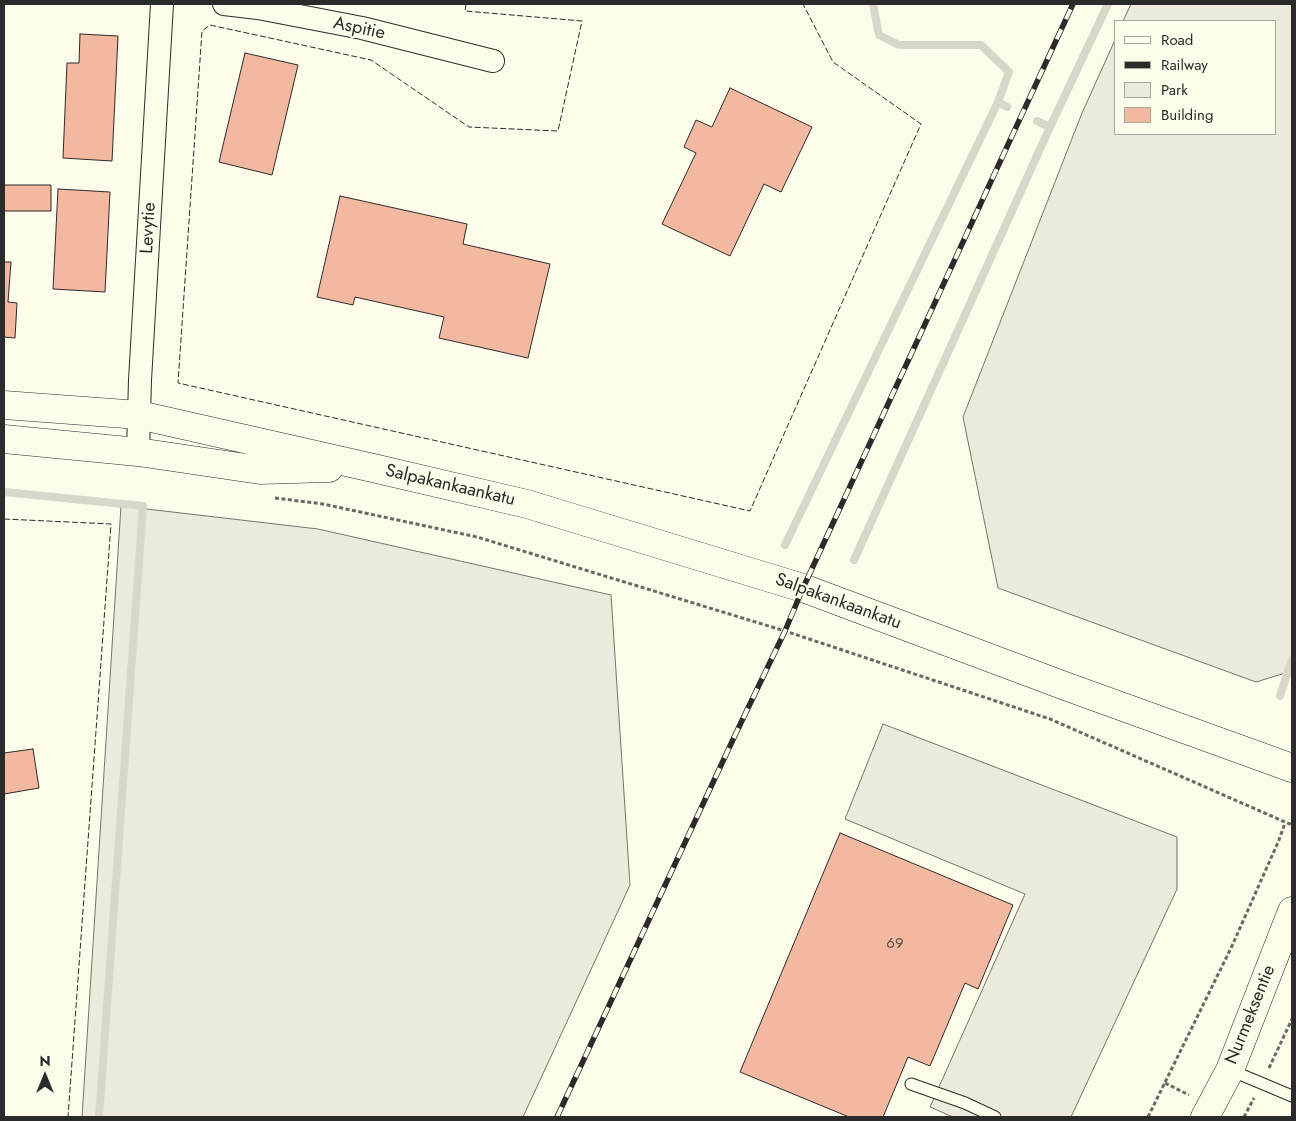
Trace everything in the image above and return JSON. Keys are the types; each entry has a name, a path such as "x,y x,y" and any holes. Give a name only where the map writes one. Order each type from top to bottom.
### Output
{"main road":[{"name":"Salpakankaankatu","path":"4,405 139,415 527,504 803,588 1292,768"},
{"name":"Salpakankaankatu","path":"4,439 138,452 260,470 373,468"},
{"name":"Nurmeksentie","path":"1205,1117 1230,1070 1292,911"}],"street":[{"name":"Levytie","path":"138,452 162,4"},
{"name":"Aspitie","path":"224,4 258,8 362,28 493,61"}],"lane":[{"path":"1230,1070 1292,1096"},
{"path":"911,1084 965,1103 995,1117"}],"path":[{"path":"275,498 323,504 477,537 786,631 1050,719 1292,825"},
{"path":"1148,1117 1232,946 1285,823"}],"green space":[{"path":"1131,4 1292,4 1292,671 1256,682 998,588 963,417 1082,113 1114,42 1114,135 1276,135 1276,20 1123,20"},
{"path":"121,506 318,529 611,595 630,885 523,1117 82,1117"}],"shaded area":[{"path":"883,724 1177,837 1177,889 1071,1117 953,1117 930,1107 1025,894 845,819"}],"building":[{"path":"80,34 118,36 112,161 63,158 67,63 79,63"},
{"path":"245,53 298,65 272,175 219,162"},
{"path":"730,88 812,127 781,192 764,184 730,256 662,224 696,153 684,147 696,120 712,127"},
{"path":"4,185 51,185 51,211 4,211"},
{"path":"58,189 110,192 105,292 53,289"},
{"path":"340,196 467,224 463,244 550,264 528,358 439,338 444,317 355,297 353,305 317,297"},
{"path":"4,262 11,262 8,302 17,303 15,338 4,337"},
{"path":"33,749 39,788 4,794 4,753"},
{"path":"840,833 1013,905 978,989 965,983 930,1066 908,1057 883,1117 849,1117 740,1072"}],"waterway":[{"path":"785,545 998,102 1009,72 981,45 899,45 879,35 873,4"},
{"path":"854,560 1050,127 1108,4"},
{"path":"998,102 1007,107"},
{"path":"1037,121 1050,127"},
{"path":"4,492 143,506 99,1117"},
{"path":"1280,696 1292,659"}],"railway":[{"path":"557,1117 785,631 803,588 1073,4"}],"fence":[{"path":"466,4 465,11 582,21 558,131 469,127 371,60 210,25 202,31 178,383 750,511 921,124 833,62 803,4"},
{"path":"4,519 111,524 68,1117"}]}
